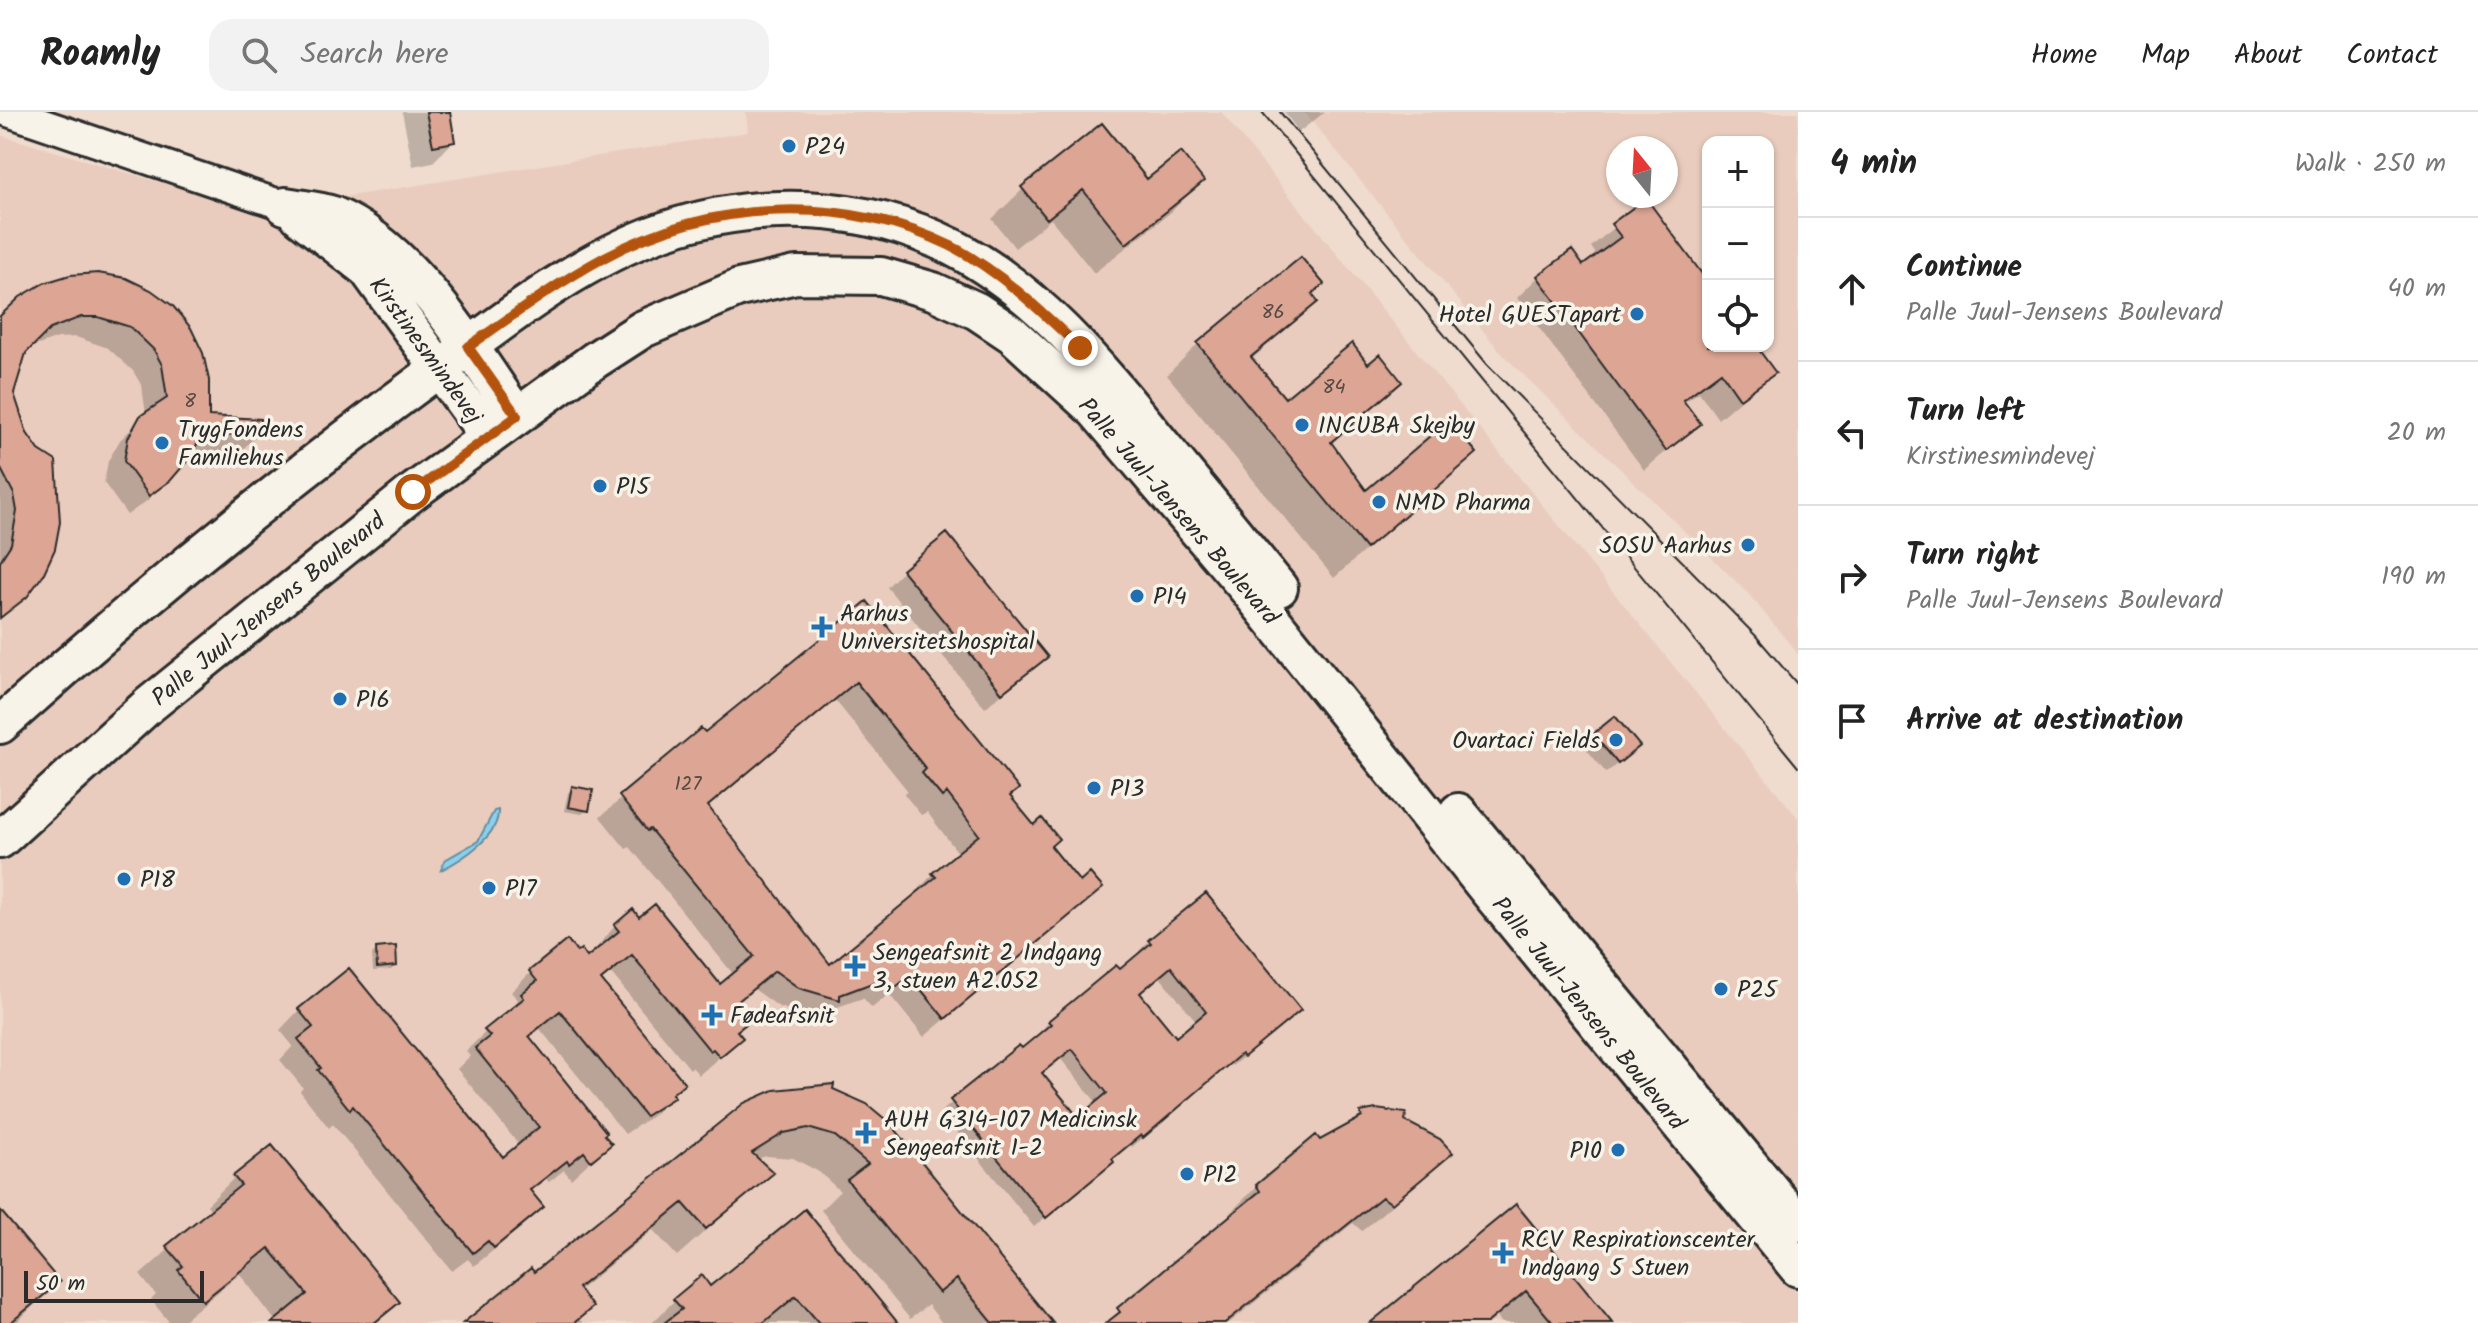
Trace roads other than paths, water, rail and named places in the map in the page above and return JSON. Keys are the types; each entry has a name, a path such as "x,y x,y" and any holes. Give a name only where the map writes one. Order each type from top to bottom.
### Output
{"street":[{"name":"Kirstinesmindevej","path":"8,112 285,206 332,215 378,241 419,282 468,347 503,426"},
{"name":"Kirstinesmindevej","path":"285,206 367,269 439,368 503,426"},
{"name":"Palle Juul-Jensens Boulevard","path":"0,725 133,609 340,442 551,288 607,256 663,231 722,215 787,210 849,212 899,225 953,247 997,274 1080,348 1123,397 1516,885 1798,1223"},
{"name":"Palle Juul-Jensens Boulevard","path":"0,840 149,705 413,492 643,329 739,288 796,275 881,276 933,291 977,311 1013,335 1096,411 1246,587 1486,888 1798,1268"}],"water":[{"path":"498,810 497,820 486,838 441,870 445,860 478,841 494,811"}],"tram line":[{"path":"1262,112 1798,767"},
{"path":"1280,112 1487,364 1755,635 1798,685"}],"place":[{"name":"P24","path":"789,146"},
{"name":"Hotel GUESTapart","path":"1637,314"},
{"name":"INCUBA Skejby","path":"1302,425"},
{"name":"TrygFondens Familiehus","path":"162,443"},
{"name":"P15","path":"600,486"},
{"name":"NMD Pharma","path":"1379,502"},
{"name":"SOSU Aarhus","path":"1748,545"},
{"name":"P14","path":"1137,596"},
{"name":"Aarhus Universitetshospital","path":"822,627"},
{"name":"P16","path":"340,699"},
{"name":"Ovartaci Fields","path":"1616,740"},
{"name":"P13","path":"1094,788"},
{"name":"P18","path":"124,879"},
{"name":"P17","path":"489,888"},
{"name":"Sengeafsnit 2 Indgang 3, stuen A2.052","path":"855,966"},
{"name":"P25","path":"1721,989"},
{"name":"Fødeafsnit","path":"712,1015"},
{"name":"AUH G314-107 Medicinsk Sengeafsnit 1-2","path":"866,1133"},
{"name":"P10","path":"1618,1150"},
{"name":"P12","path":"1187,1174"},
{"name":"RCV Respirationscenter Indgang 5 Stuen","path":"1503,1253"}]}
